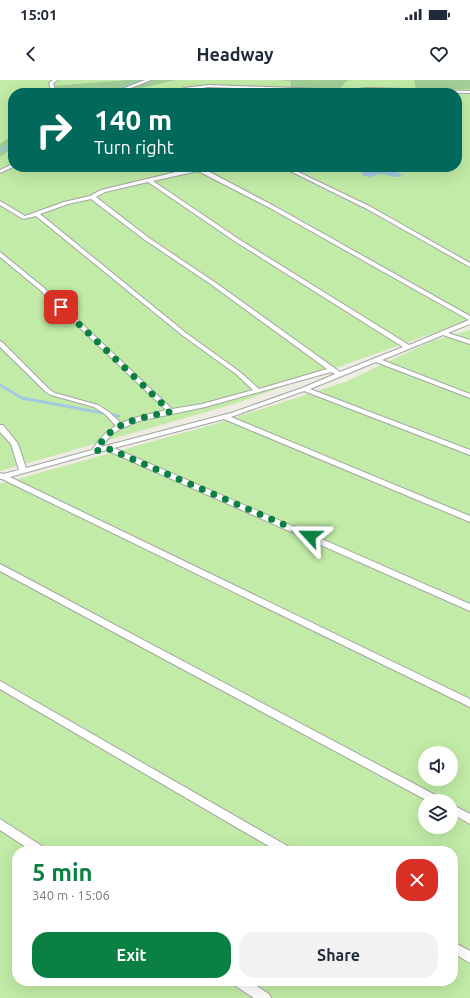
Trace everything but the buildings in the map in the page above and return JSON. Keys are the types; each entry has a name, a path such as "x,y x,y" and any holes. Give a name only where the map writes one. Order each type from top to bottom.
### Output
{"lane":[{"path":"53,88 51,82 56,80"},
{"path":"127,88 148,80"},
{"path":"193,88 208,86 236,88"},
{"path":"0,203 25,218 66,203 92,197 103,191 184,172"},
{"path":"205,172 266,204 470,321"},
{"path":"294,172 369,208 470,265"},
{"path":"149,180 232,237 408,347"},
{"path":"92,197 147,239 214,284 340,375"},
{"path":"37,214 184,334 238,373 258,391"},
{"path":"0,254 21,270 80,325 160,400 169,412"},
{"path":"1,476 224,416 304,389 470,321"},
{"path":"442,333 470,342"},
{"path":"0,343 48,391 53,394 96,406 120,426"},
{"path":"376,360 470,396"},
{"path":"96,451 101,440 109,432 141,418 203,406 333,369"},
{"path":"304,389 470,453"},
{"path":"224,416 470,519"},
{"path":"0,427 14,444 23,471"},
{"path":"107,448 470,608"},
{"path":"1,476 470,703"},
{"path":"0,567 424,794"},
{"path":"0,684 278,846"},
{"path":"458,812 470,818"},
{"path":"0,824 33,846"},
{"path":"458,950 470,957"},
{"path":"246,986 265,998"}],"green space":[{"path":"0,80 127,80 51,86 53,88 8,88 8,138 0,144"},
{"path":"127,80 176,80 142,88 53,88 51,86"},
{"path":"176,80 278,80 291,81 290,87 341,88 142,88"},
{"path":"278,80 352,80 346,81 341,88 290,88 291,81"},
{"path":"346,80 414,80 417,88 341,88"},
{"path":"414,80 470,80 470,89 416,88"},
{"path":"462,89 470,89 470,320 234,404 0,471 0,157 8,151 8,172 462,172"},
{"path":"8,138 8,151 0,157 0,144"},
{"path":"470,330 470,998 0,998 0,484 215,424 345,382 432,341"}],"water":[{"path":"363,172 398,172 402,176 396,177 378,174 369,177 362,175"}],"waterway":[{"path":"124,88 144,80"},
{"path":"0,151 8,147"},
{"path":"0,385 22,398 119,416"}],"route":[{"path":"61,307 169,410 169,412 141,418 109,432 101,440 96,451 107,448 310,536"}]}
